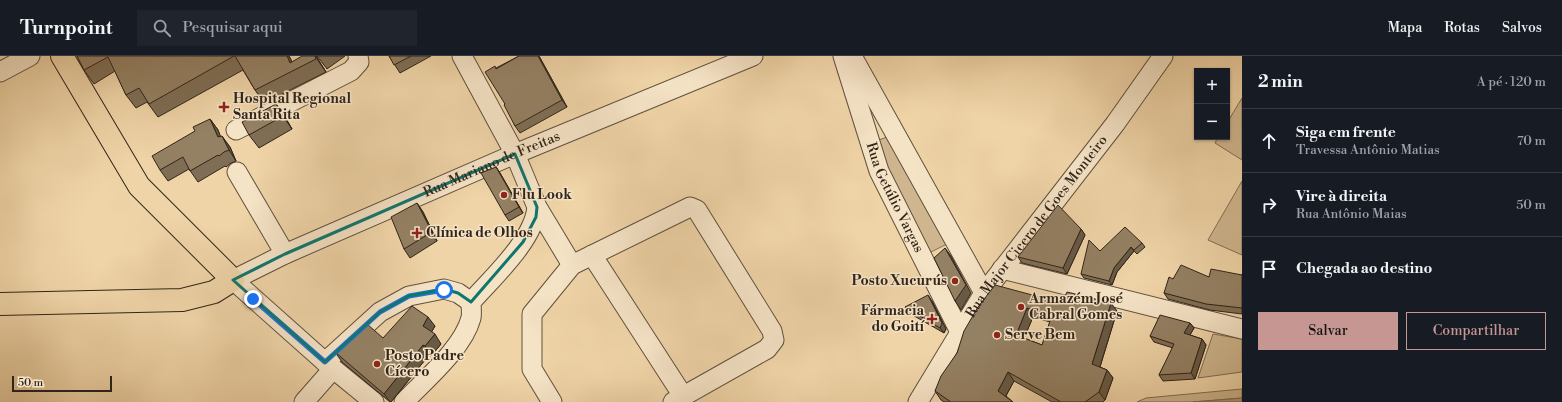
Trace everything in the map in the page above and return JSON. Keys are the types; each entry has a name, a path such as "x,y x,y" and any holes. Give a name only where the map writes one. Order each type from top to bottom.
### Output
{"main road":[{"path":"0,304 182,300 214,292 233,280 139,186 62,56"}],"street":[{"path":"0,72 30,56"},
{"path":"236,130 351,71 359,62 358,56"},
{"path":"462,56 515,154 537,207 572,264"},
{"name":"Rua Mariano de Freitas","path":"233,280 285,254 515,154 753,56"},
{"name":"Rua Getúlio Vargas","path":"843,56 879,171 960,332"},
{"name":"Rua Getúlio Vargas","path":"852,56 984,293"},
{"name":"Rua Major Cicero de Goes Monteiro","path":"918,402 984,293 1114,124 1162,56"},
{"path":"866,131 888,122"},
{"path":"237,172 285,254"},
{"path":"404,402 452,351 465,334 472,316 471,302 524,242 536,217 537,207"},
{"path":"552,402 532,369 532,314 572,264 680,210 690,207 697,210 772,331 774,340 767,349 678,399 592,255"},
{"path":"1002,269 1242,329"},
{"path":"233,280 329,366 374,402"},
{"path":"304,402 329,366 380,312 409,296 444,290 458,293 471,302"}],"highlighted area":[{"path":"515,154 537,207 536,217 523,242 471,302 458,293 444,289 409,296 380,312 325,362 233,280 285,254"}],"shaded area":[{"path":"1242,98 1242,160 1215,143 1216,140 1230,140 1230,118"},
{"path":"887,137 947,244 925,255 873,142"},
{"path":"1242,181 1242,255 1208,240"},
{"path":"1213,334 1242,339 1242,372 1198,378"},
{"path":"1242,389 1242,398 1192,402 1137,402 1146,398"},
{"path":"1242,398 1242,402 1193,402"}],"building":[{"path":"77,56 234,56 149,104 139,88 126,95 108,57 84,70"},
{"path":"235,56 287,56 290,63 302,56 315,56 316,59 255,90"},
{"path":"389,56 411,56 394,65"},
{"path":"519,56 538,56 562,100 515,126 504,105 505,104 485,72 495,66 496,69"},
{"path":"276,104 283,116 249,135 242,122"},
{"path":"210,119 218,137 222,136 229,150 190,171 183,157 160,170 152,156 195,131 193,127"},
{"name":"Flu Look","path":"496,167 519,207 505,215 481,173"},
{"name":"Clínica de Olhos","path":"417,203 432,232 404,249 391,217"},
{"path":"1058,205 1081,229 1063,268 1018,257"},
{"path":"1125,227 1142,243 1134,250 1131,247 1114,268 1109,281 1081,274 1089,240 1100,251"},
{"path":"945,248 966,285 955,301 934,258"},
{"path":"1181,265 1209,277 1211,269 1242,275 1242,308 1206,304 1164,293 1169,277 1173,279"},
{"path":"995,285 1062,303 1067,292 1111,303 1092,364 1107,370 1099,392 1085,402 1061,402 1008,372 998,391 1013,402 951,402 935,391 941,376 957,353 964,331 978,307","holes":["1027,308 1052,315 1042,345 1016,335"]},
{"path":"928,295 942,323 940,328 905,307"},
{"path":"412,306 428,317 423,326 435,334 425,346 423,345 384,394 335,352 367,324 383,338"},
{"path":"1160,315 1190,323 1184,333 1202,339 1191,373 1159,375 1174,344 1150,336"}],"place":[{"name":"Hospital Regional Santa Rita","path":"224,107"},
{"name":"Flu Look","path":"504,195"},
{"name":"Clínica de Olhos","path":"417,233"},
{"name":"Posto Xucurús","path":"955,281"},
{"name":"Armazém José Cabral Gomes","path":"1021,307"},
{"name":"Fármacia do Goití","path":"932,319"},
{"name":"Serve Bem","path":"997,335"},
{"name":"Posto Padre Cícero","path":"377,364"}],"route":[{"path":"253,299 325,362 380,312 409,296 444,290"}]}
